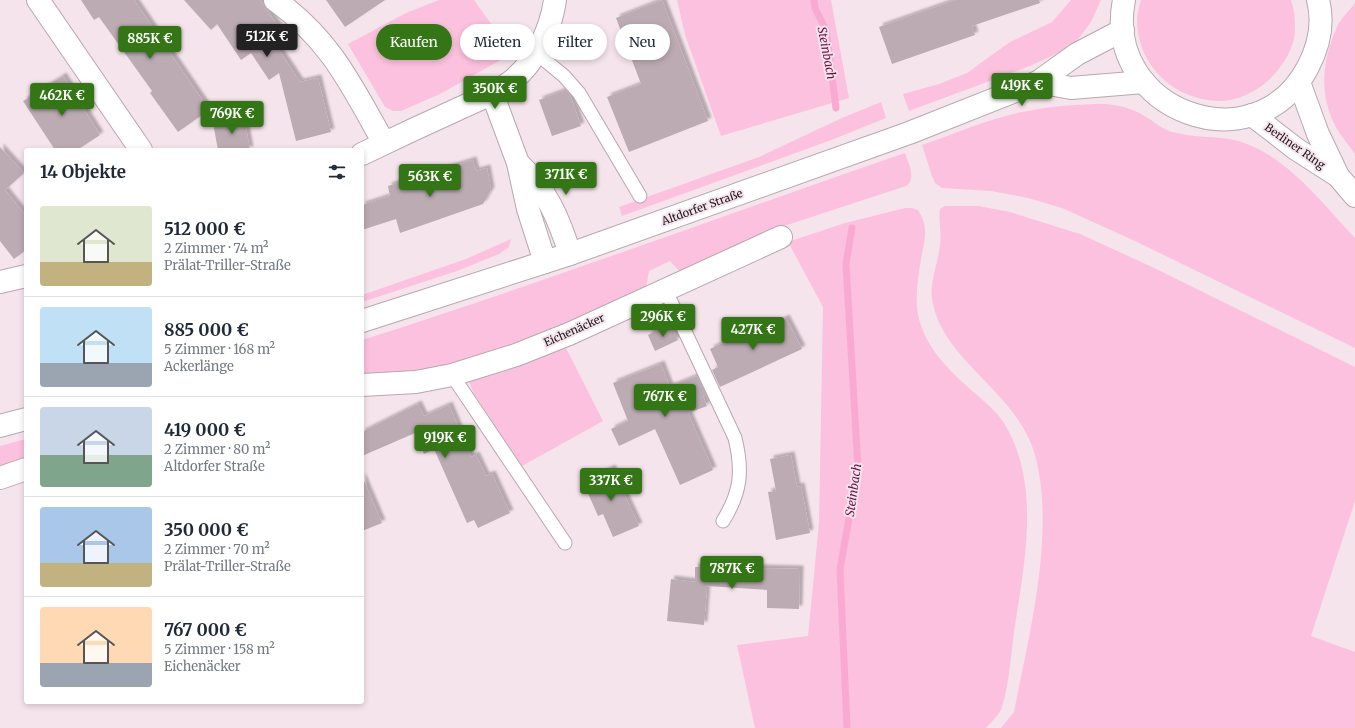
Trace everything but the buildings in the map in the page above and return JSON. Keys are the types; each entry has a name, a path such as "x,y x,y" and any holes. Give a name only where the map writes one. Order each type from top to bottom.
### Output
{"main road":[{"path":"38,0 140,148"},
{"path":"275,0 307,26 338,62 384,143"},
{"path":"364,153 492,93 513,80 529,63 546,34 553,16 555,0"},
{"path":"1124,0 1123,30 1130,60 1144,82 1155,94 1166,102 1205,119 1222,120 1252,115 1278,102 1299,82 1316,48 1323,2"},
{"name":"Altdorfer Straße","path":"364,320 570,254 909,133 1038,82 1077,54 1123,30"},
{"path":"1038,82 1071,88 1144,82"},
{"name":"Berliner Ring","path":"1299,82 1318,134 1338,176 1355,196"},
{"path":"492,93 518,163 528,209 545,262"},
{"name":"Berliner Ring","path":"1252,115 1296,148 1338,176"},
{"path":"518,163 531,176 552,206 559,219 570,254"},
{"name":"Eichenäcker","path":"364,385 416,382 452,375 516,356 781,237"},
{"path":"0,282 24,276"},
{"path":"0,426 24,420"},
{"path":"0,478 24,470"}],"lane":[{"path":"536,52 564,76 579,93 640,196"},
{"path":"665,289 735,438 739,456 738,492 733,506 723,521"},
{"path":"452,375 565,543"}],"shaded area":[{"path":"439,0 474,0 491,24 460,24 460,60 501,60 440,94 401,111 393,111 385,107 348,44 376,29 376,60 452,60 452,24 385,24 406,13"},
{"path":"677,0 831,0 849,98 721,136 685,35"},
{"path":"1071,0 1101,0 1091,22 1076,42 1060,52 1030,66 909,111 903,94 939,84 967,73 1010,42 1052,22"},
{"path":"1141,0 1291,0 1295,19 1294,39 1290,51 1276,73 1256,90 1232,100 1219,101 1203,99 1188,95 1174,87 1162,78 1152,66 1144,53 1139,38 1137,18"},
{"path":"1355,3 1355,154 1337,129 1331,116 1327,103 1324,77 1328,51 1338,25"},
{"path":"881,102 886,118 834,139 622,216 619,207 759,157 842,118"},
{"path":"1105,104 1134,110 1172,132 1191,136 1234,140 1252,146 1269,155 1285,167 1315,194 1355,238 1355,348 1135,241 1062,208 1028,198 991,191 942,188 935,183 922,145 1001,117 1037,109"},
{"path":"905,153 910,166 911,179 906,186 781,227 680,272 670,261 649,271 646,288 547,332 506,348 470,360 425,369 364,374 364,339 567,272"},
{"path":"945,206 979,206 1010,212 1080,234 1150,266 1355,367 1355,501 1311,636 1355,652 1355,728 1001,728 1014,712 1033,617 1042,550 1043,517 1041,485 1035,455 1026,433 1014,413 966,361 940,325 933,304 932,282 939,252 940,209"},
{"path":"905,208 918,210 922,217 925,229 925,240 917,289 919,319 923,331 928,342 942,361 991,408 1004,423 1016,447 1023,472 1027,526 1025,553 1008,679 1002,707 986,728 755,728 737,645 808,636 819,523 823,307 788,242 845,223"},
{"path":"511,239 509,247 499,254 457,271 364,301 364,294 466,259"},
{"path":"565,346 603,421 522,466 474,394 469,382 473,377"},
{"path":"24,440 24,461 0,469 0,446"}],"waterway":[{"name":"Steinbach","path":"814,0 815,8 826,30 836,108"},
{"name":"Steinbach","path":"847,728 840,569 858,468 846,264 852,228"}]}
